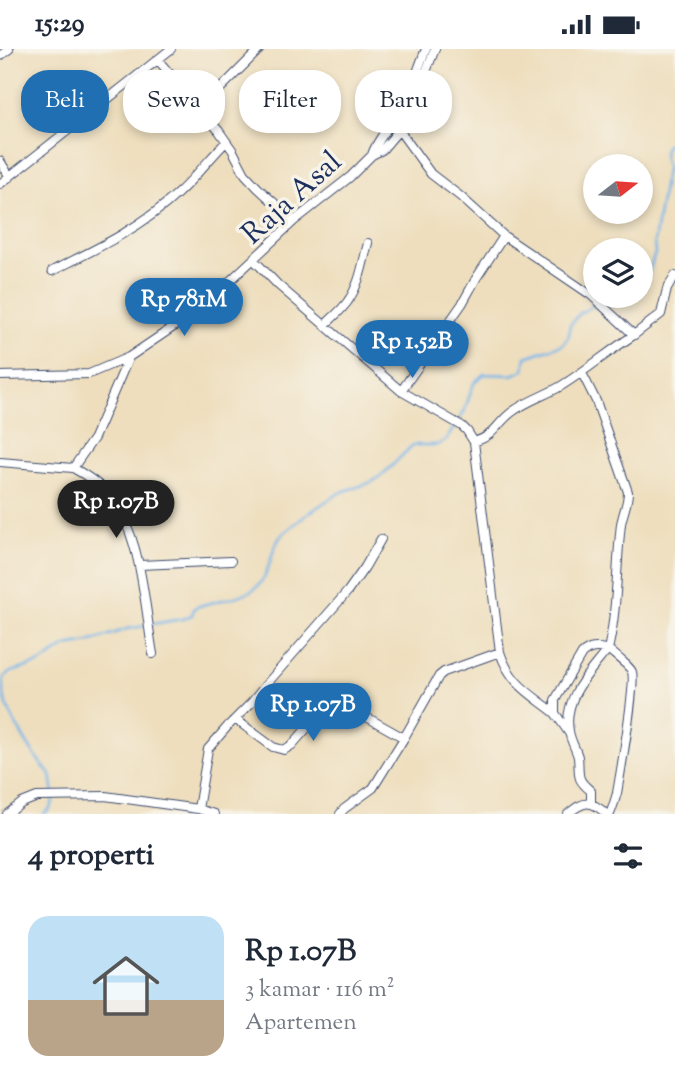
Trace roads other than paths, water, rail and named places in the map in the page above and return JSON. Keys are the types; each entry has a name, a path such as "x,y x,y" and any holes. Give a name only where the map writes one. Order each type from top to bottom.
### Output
{"street":[{"path":"0,56 9,49"},
{"path":"0,184 171,49"},
{"path":"225,84 260,49"},
{"name":"Raja Asal","path":"372,155 374,147 405,102 426,49"},
{"name":"Raja Asal","path":"427,70 435,49"},
{"path":"158,60 167,70"},
{"path":"219,133 245,174 294,221"},
{"name":"Raja Asal","path":"0,376 89,374 129,357 200,309 294,221 350,177 372,155 382,150 396,133"},
{"path":"401,133 431,174 505,236 591,295 634,335"},
{"path":"52,271 120,237 162,206 178,194 226,142"},
{"path":"0,162 10,177"},
{"path":"401,391 462,304 505,236"},
{"path":"325,325 345,306 352,295 368,243"},
{"path":"254,260 278,285 401,391 462,426 474,442 500,652 516,683 555,713 569,733 578,756 577,773 591,791 591,804"},
{"path":"474,442 492,434 513,412 582,373 661,314 667,289 675,276"},
{"path":"73,468 94,438 129,357"},
{"path":"569,733 568,717 572,699 608,649 614,626 621,525 628,500 628,492 596,401 582,373"},
{"path":"0,463 73,468 103,488 123,517 140,565 153,654"},
{"path":"198,809 208,749 348,591 381,540"},
{"path":"140,565 231,561"},
{"path":"555,713 555,701 582,654 587,650 593,647 608,649 633,673 617,793 608,814 584,803 568,814"},
{"path":"340,814 373,788 441,673 500,652"},
{"path":"235,719 273,747 284,750 292,745 329,703 338,701 404,738"},
{"path":"7,814 22,803 37,797 59,796 105,796 198,809 214,814"}],"waterway":[{"path":"653,259 667,168 664,150 667,144 675,141"},
{"path":"152,624 182,619 192,615 194,608 251,591 263,578 275,546 285,532 335,496 378,478 413,445 437,445 446,440 464,412 474,383 484,374 512,375 524,370 526,357 563,344 569,335 570,325 580,313 589,308"},
{"path":"44,814 53,802 51,775 12,717 4,697 4,677 11,672 41,663 66,646 145,626"}]}
